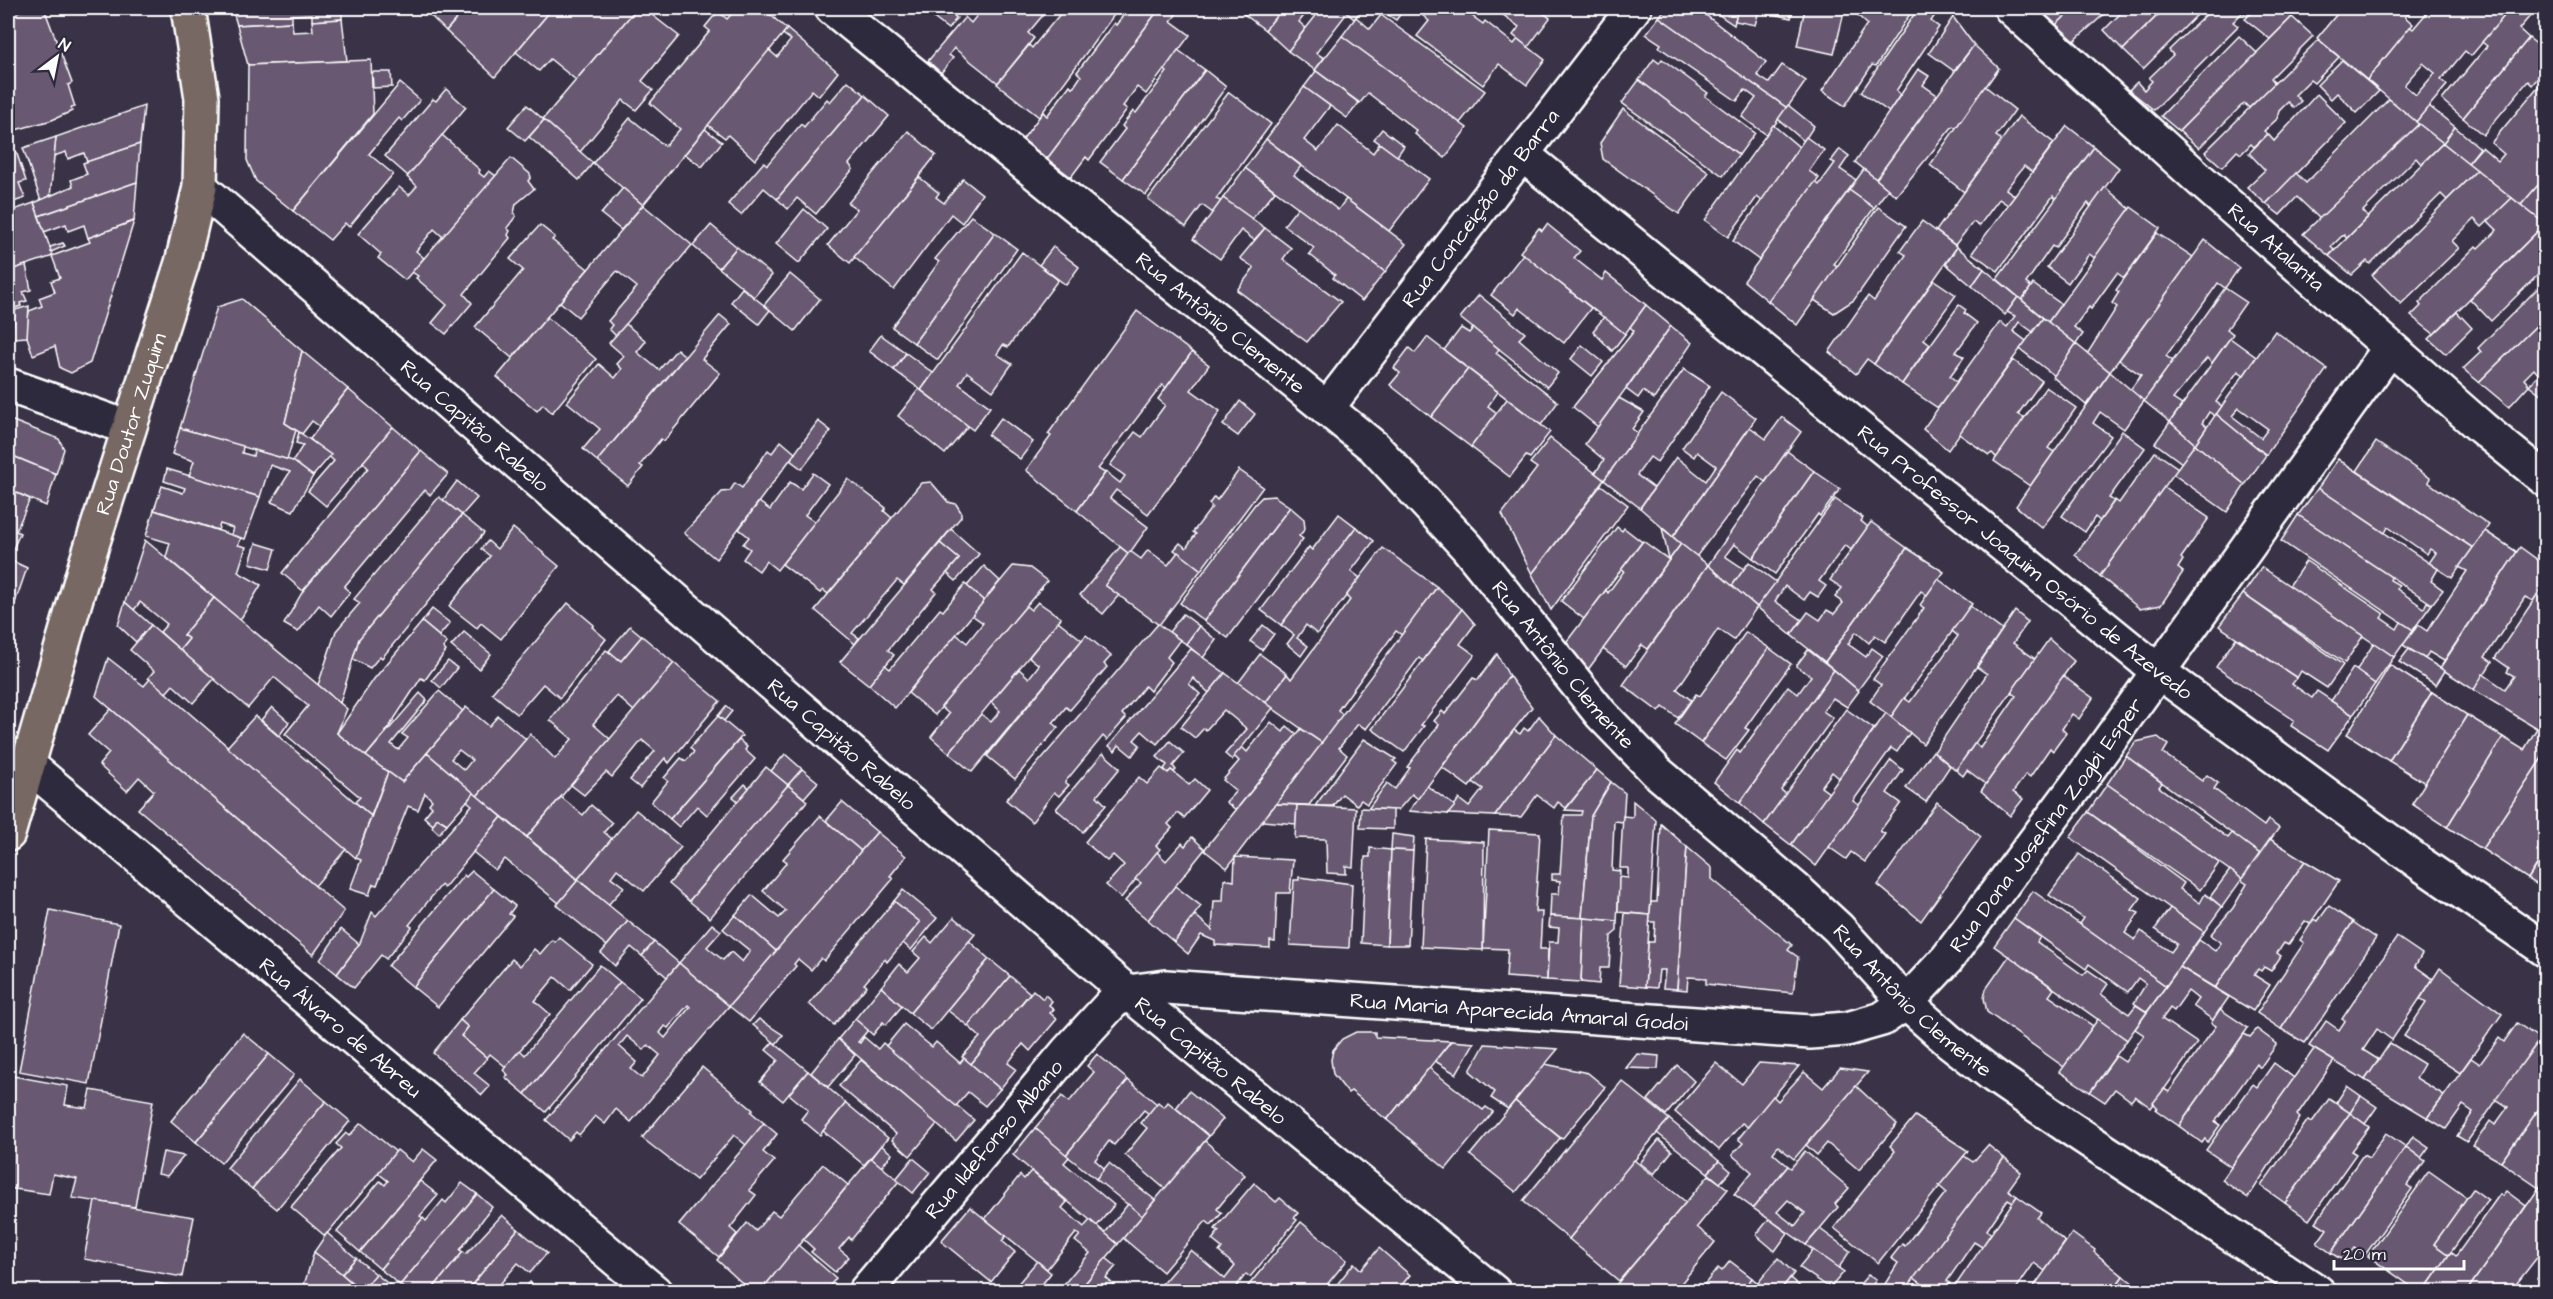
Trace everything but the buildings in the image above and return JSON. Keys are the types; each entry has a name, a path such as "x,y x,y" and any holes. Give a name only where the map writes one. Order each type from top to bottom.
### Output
{"main road":[{"name":"Rua Doutor Zuquim","path":"8,834 26,763 182,263 200,187 202,98 188,8"}],"street":[{"name":"Rua Antônio Clemente","path":"832,8 1374,447 1467,547 1601,714 1657,772 1799,892 1838,928 1906,1003 1994,1076 2318,1292"},
{"name":"Rua Conceição da Barra","path":"1328,408 1634,8"},
{"name":"Rua Atalanta","path":"2011,8 2390,348 2546,480"},
{"name":"Rua Professor Joaquim Osório de Azevedo","path":"1522,154 2159,672 2392,843 2546,950"},
{"name":"Rua Capitão Rabelo","path":"200,187 1128,992 1494,1292"},
{"name":"Rua Dona Josefina Zogbi Esper","path":"1906,1003 1947,959 2159,672 2390,348"},
{"path":"8,385 129,428"},
{"name":"Rua Álvaro de Abreu","path":"26,763 656,1292"},
{"name":"Rua Maria Aparecida Amaral Godoi","path":"1128,992 1166,987 1810,1032 1847,1029 1882,1018 1906,1003"},
{"name":"Rua Ildefonso Albano","path":"865,1292 1068,1051 1113,1002 1128,992"}]}
